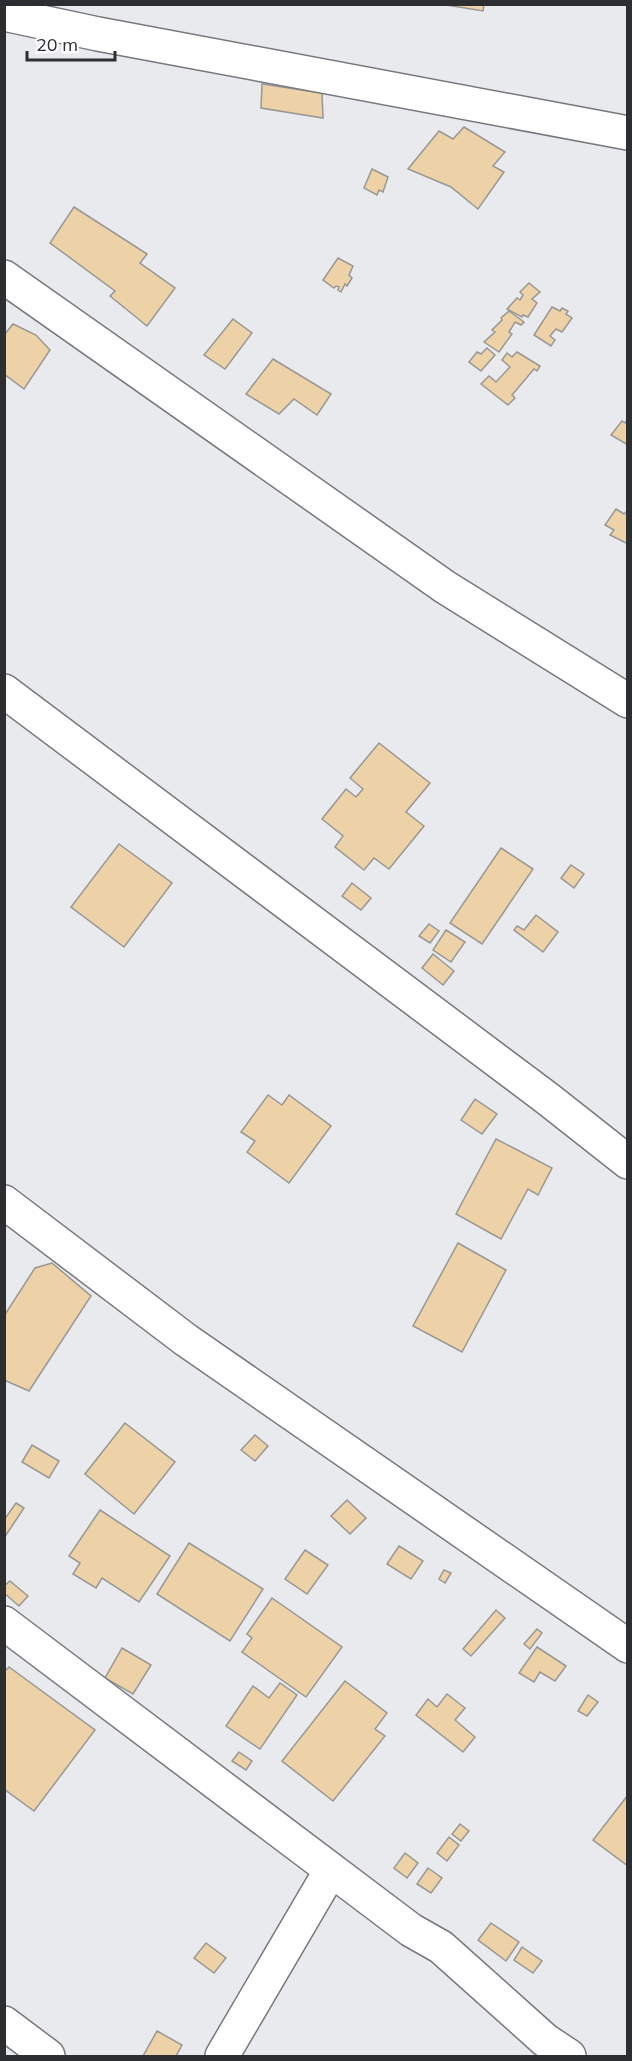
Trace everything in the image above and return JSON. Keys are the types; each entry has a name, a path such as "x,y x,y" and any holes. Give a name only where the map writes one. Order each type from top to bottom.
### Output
{"street":[{"path":"4,14 98,34 627,133"},
{"path":"4,277 445,588 616,692 627,701"},
{"path":"4,691 548,1099 627,1162"},
{"path":"4,1202 186,1340 627,1646"},
{"path":"4,1623 411,1929 441,1947 545,2040 568,2056"},
{"path":"222,2056 332,1870"},
{"path":"4,2023 48,2056"}],"building":[{"path":"440,4 484,4 483,11"},
{"path":"262,84 322,93 323,118 261,108"},
{"path":"464,127 505,152 493,166 504,172 478,209 451,187 408,169 439,131 453,139"},
{"path":"372,169 388,177 383,192 379,190 377,195 364,188"},
{"path":"74,207 147,254 140,263 175,288 147,326 110,296 115,291 50,243"},
{"path":"338,258 353,266 349,275 352,278 341,292 338,290 339,287 334,288 323,280"},
{"path":"529,283 540,292 532,299 537,303 528,317 523,315 522,317 507,309 517,298 520,300 523,295 520,292"},
{"path":"552,307 560,311 562,308 568,311 566,314 572,318 562,332 556,329 550,336 555,340 551,346 534,335"},
{"path":"509,311 524,322 521,325 515,322 509,332 512,334 499,352 484,342 495,332 492,330"},
{"path":"233,319 252,333 225,369 204,355"},
{"path":"13,324 36,335 50,350 24,389 4,374 4,335"},
{"path":"487,348 495,355 481,371 469,362 477,352 481,354"},
{"path":"517,352 540,366 537,371 534,369 512,395 515,398 508,405 481,384 489,376 496,382 510,367 502,360 507,353 512,357"},
{"path":"273,359 331,394 317,415 294,399 279,414 246,394"},
{"path":"628,418 628,445 611,435 622,421 625,423"},
{"path":"616,509 624,514 628,510 628,544 610,535 614,530 605,525"},
{"path":"379,743 430,783 406,812 424,826 389,869 374,858 364,870 335,847 343,836 322,819 346,789 356,797 363,789 350,778"},
{"path":"119,844 172,883 124,947 71,907"},
{"path":"501,848 533,869 482,944 450,923"},
{"path":"571,865 584,874 574,888 561,878"},
{"path":"352,883 371,898 361,910 342,896"},
{"path":"536,915 558,932 543,952 514,930 517,926 524,930"},
{"path":"429,924 439,931 430,943 419,936"},
{"path":"446,930 465,942 451,962 433,950"},
{"path":"433,954 454,971 443,985 422,968"},
{"path":"268,1095 282,1105 289,1095 331,1126 289,1183 247,1152 255,1141 241,1132"},
{"path":"475,1099 497,1114 482,1134 461,1120"},
{"path":"496,1139 552,1168 538,1195 528,1189 501,1239 456,1214"},
{"path":"458,1243 506,1270 462,1352 413,1326"},
{"path":"52,1263 91,1296 29,1391 4,1380 4,1316 35,1268"},
{"path":"125,1423 175,1462 134,1514 85,1474"},
{"path":"255,1435 268,1446 255,1461 241,1450"},
{"path":"32,1445 59,1461 49,1478 22,1462"},
{"path":"347,1500 366,1518 350,1534 331,1516"},
{"path":"16,1503 24,1508 4,1538 4,1520"},
{"path":"100,1510 170,1556 139,1602 102,1578 96,1588 73,1574 80,1563 69,1556"},
{"path":"189,1543 263,1589 230,1641 157,1594"},
{"path":"399,1546 423,1561 411,1579 387,1564"},
{"path":"305,1550 328,1565 307,1594 285,1579"},
{"path":"444,1570 451,1573 445,1583 439,1579"},
{"path":"10,1581 28,1596 19,1606 4,1593 4,1586"},
{"path":"272,1598 342,1647 306,1697 242,1652 252,1638 247,1634"},
{"path":"496,1610 505,1618 471,1656 463,1649"},
{"path":"537,1629 542,1633 530,1649 524,1644"},
{"path":"537,1647 566,1666 555,1681 540,1672 534,1682 519,1673"},
{"path":"122,1648 151,1665 133,1694 105,1678"},
{"path":"9,1667 95,1730 34,1811 4,1789 4,1672"},
{"path":"345,1681 387,1713 375,1729 385,1736 333,1801 282,1761"},
{"path":"280,1683 297,1695 260,1749 226,1726 253,1686 269,1698"},
{"path":"447,1694 465,1708 455,1720 475,1737 463,1752 416,1715 428,1699 437,1707"},
{"path":"588,1695 598,1702 587,1716 578,1711"},
{"path":"239,1752 252,1761 246,1770 232,1761"},
{"path":"628,1795 628,1866 593,1840"},
{"path":"460,1824 469,1831 461,1841 452,1834"},
{"path":"449,1837 459,1845 447,1861 437,1853"},
{"path":"405,1853 418,1863 407,1878 394,1868"},
{"path":"428,1868 442,1878 431,1893 417,1884"},
{"path":"491,1923 519,1942 506,1961 478,1940"},
{"path":"206,1943 226,1958 214,1973 194,1958"},
{"path":"522,1947 542,1961 533,1973 514,1960"},
{"path":"157,2031 182,2045 176,2056 143,2056"}]}
